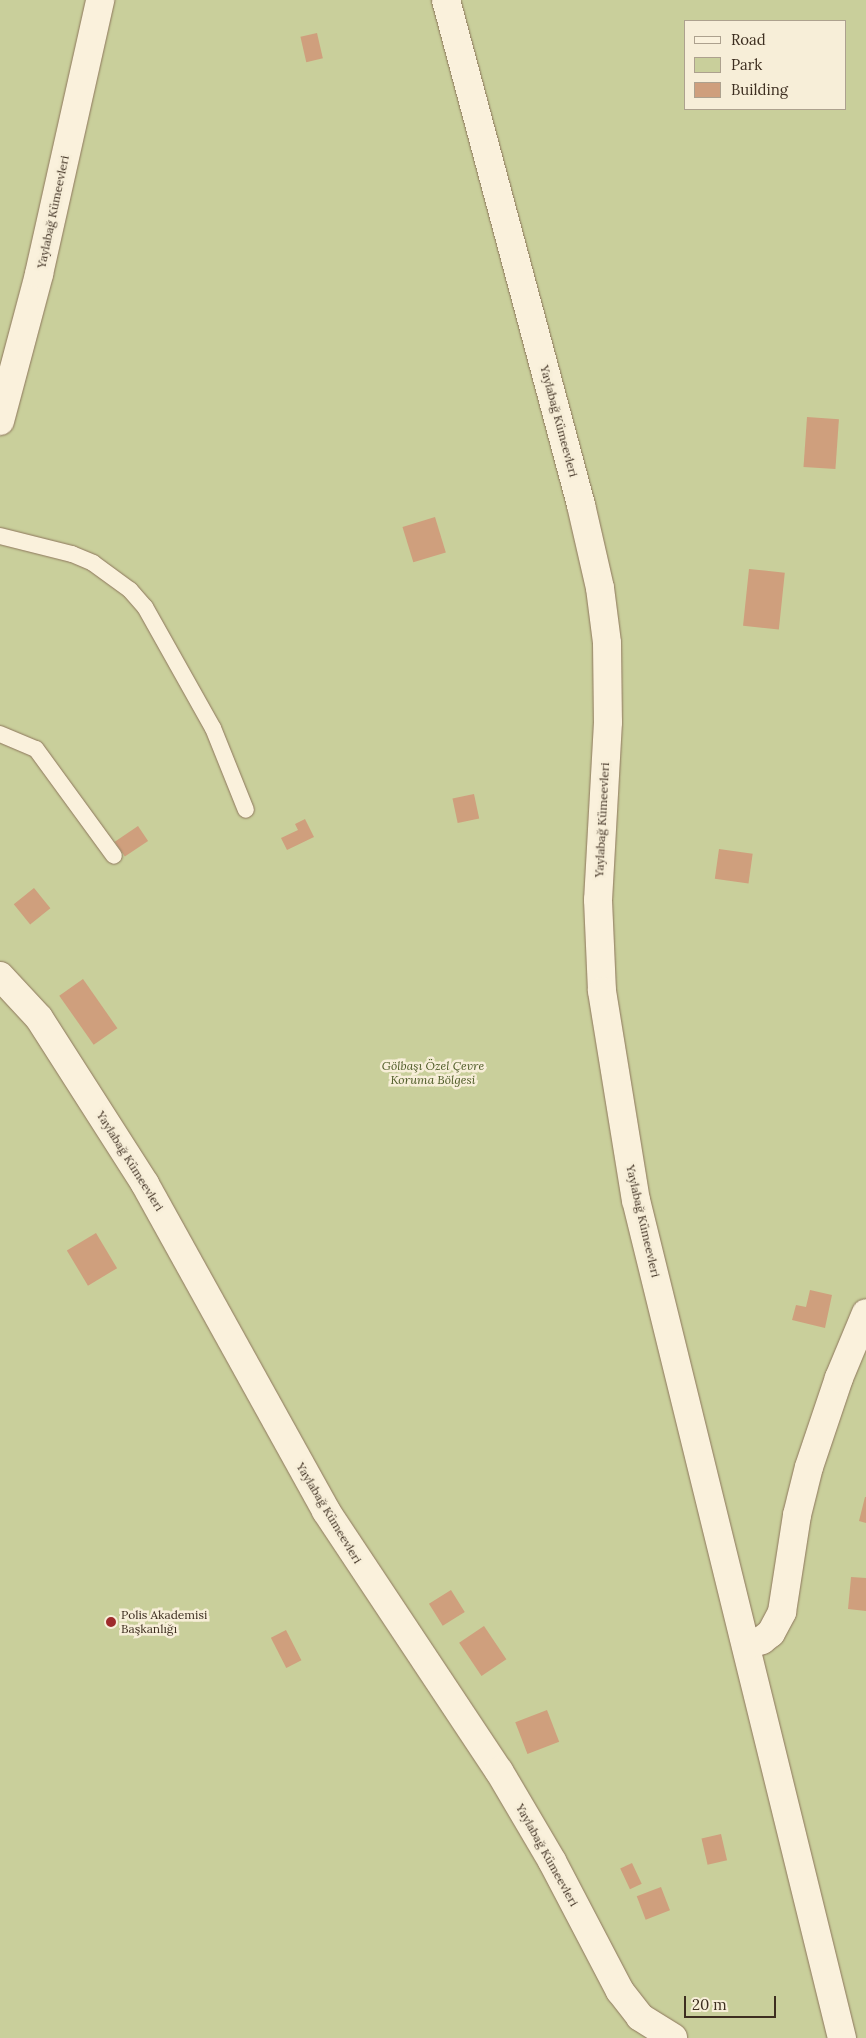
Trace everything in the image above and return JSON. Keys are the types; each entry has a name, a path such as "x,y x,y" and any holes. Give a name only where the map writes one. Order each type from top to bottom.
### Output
{"street":[{"name":"Yaylabağ Kümeevleri","path":"0,422 39,274 100,0"},
{"name":"Yaylabağ Kümeevleri","path":"446,0 576,485 600,588 608,643 608,722 598,900 602,991 636,1200 842,2038"},
{"name":"Yaylabağ Kümeevleri","path":"0,976 39,1018 145,1184 326,1511 499,1771 552,1860 620,1991 640,2017 673,2038"},
{"path":"746,1645 762,1640 771,1633 782,1612 797,1515 809,1467 829,1404 866,1313"}],"lane":[{"path":"0,536 72,554 93,563 124,585 145,607 213,728 246,810"},
{"path":"0,734 36,750 114,856"}],"green space":[{"name":"Gölbaşı Özel Çevre Koruma Bölgesi","path":"0,0 866,0 866,2038 0,2038"}],"building":[{"path":"317,33 323,58 306,62 300,37"},
{"path":"807,417 839,419 835,469 804,467"},
{"path":"435,517 446,552 413,562 402,527"},
{"path":"749,569 785,573 779,629 743,626"},
{"path":"474,794 479,818 458,823 452,799"},
{"path":"305,819 314,837 287,850 281,838 298,830 295,824"},
{"path":"138,826 148,841 125,857 115,842"},
{"path":"719,849 753,854 748,883 715,879"},
{"path":"34,888 50,908 30,925 14,904"},
{"path":"83,979 117,1028 94,1045 59,996"},
{"path":"96,1233 117,1268 88,1286 67,1251"},
{"path":"810,1290 832,1295 825,1328 792,1320 796,1305 806,1307"},
{"path":"866,1497 866,1523 859,1521"},
{"path":"851,1577 866,1578 866,1611 848,1609"},
{"path":"451,1590 465,1612 443,1626 429,1604"},
{"path":"484,1626 506,1659 481,1676 459,1643"},
{"path":"286,1630 301,1660 286,1668 271,1638"},
{"path":"547,1710 559,1742 527,1754 515,1722"},
{"path":"721,1834 727,1860 708,1865 702,1838"},
{"path":"632,1863 642,1884 630,1889 620,1868"},
{"path":"661,1887 670,1910 646,1920 637,1896"}],"place":[{"name":"Polis Akademisi Başkanlığı","path":"111,1622"}]}
